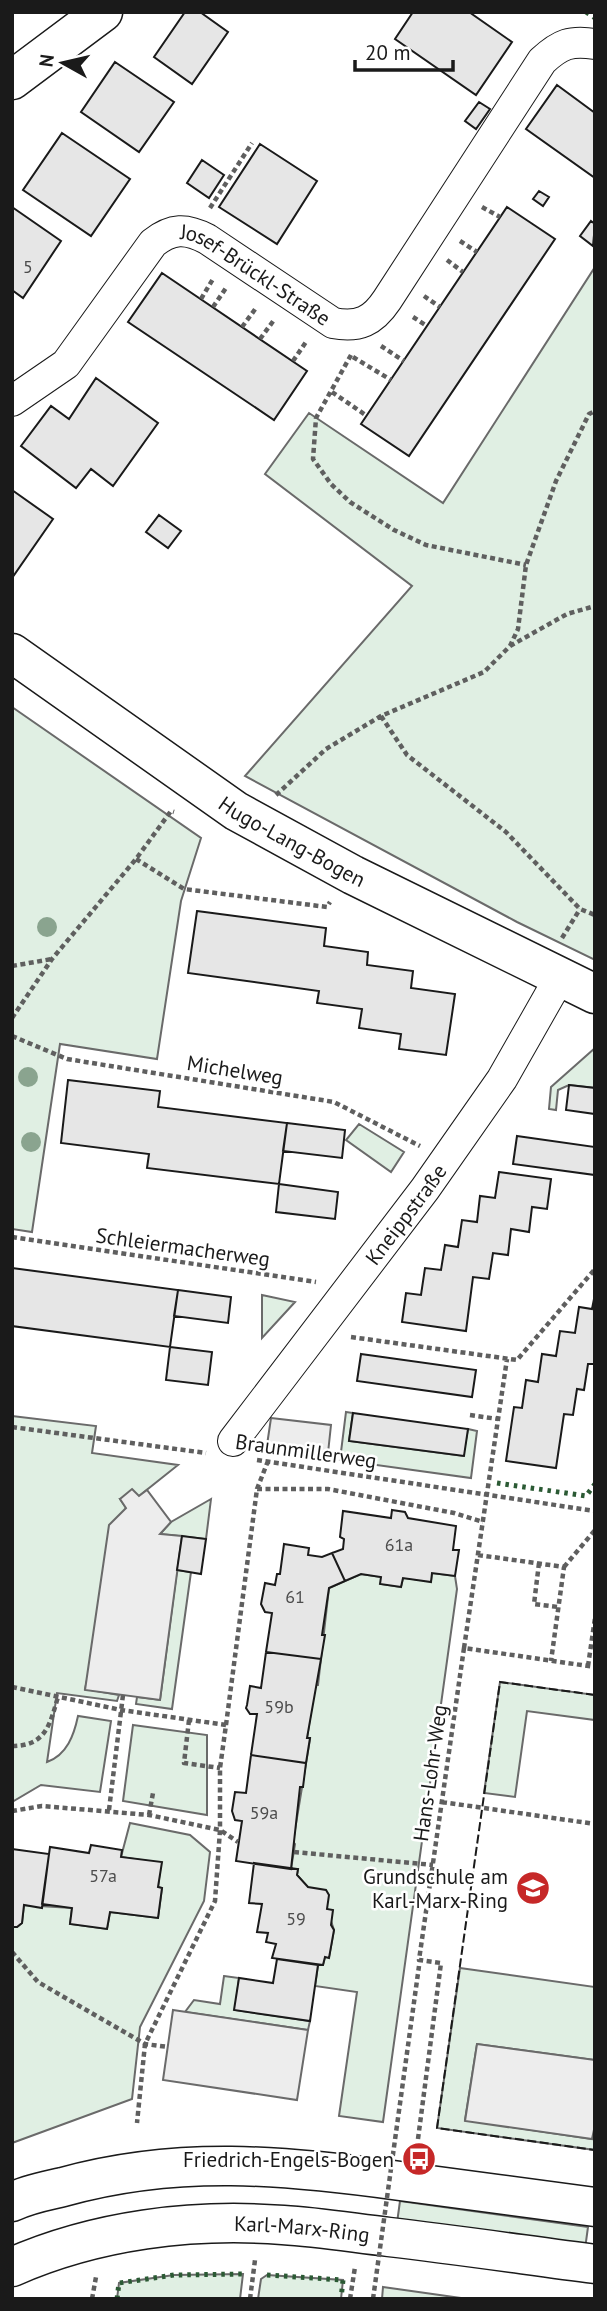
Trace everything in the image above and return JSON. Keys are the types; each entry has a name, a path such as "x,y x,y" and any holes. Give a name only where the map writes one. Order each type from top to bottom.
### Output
{"main road":[{"path":"12,80 103,12"},
{"name":"Hugo-Lang-Bogen","path":"12,653 236,811 353,875 595,994"},
{"path":"12,2202 85,2180 132,2171 183,2165 235,2164 313,2169 595,2207"},
{"name":"Karl-Marx-Ring","path":"12,2267 93,2239 134,2231 209,2223 283,2225 595,2264"}],"street":[{"name":"Josef-Brückl-Straße","path":"12,401 66,364 153,243 166,233 178,230 194,232 333,323 347,326 368,321 382,307 542,61 554,49 576,41 595,44"},
{"name":"Kneippstraße","path":"230,1451 502,1079 560,977"}],"path":[{"path":"194,232 252,143"},
{"path":"347,326 351,355 316,418 313,459 331,484 350,502 394,530 425,545 526,565"},
{"path":"351,355 391,380"},
{"path":"331,392 367,416"},
{"path":"510,646 518,629 526,565 556,481 589,414 595,411"},
{"path":"269,804 288,783 326,750 381,716 484,672 510,646 568,614 595,606"},
{"path":"381,716 407,755 506,832 580,909 595,915"},
{"path":"12,1018 52,958 136,859 171,811"},
{"path":"136,859 184,889 327,906 353,875"},
{"path":"12,966 52,958"},
{"name":"Michelweg","path":"12,1036 68,1059 334,1102 446,1159"},
{"name":"Schleiermacherweg","path":"12,1237 350,1287"},
{"path":"316,1332 517,1360 595,1269"},
{"name":"Hans-Lohr-Weg","path":"373,2299 507,1359"},
{"path":"470,1415 498,1419"},
{"name":"Braunmillerweg","path":"12,1427 230,1451 268,1461 595,1511"},
{"path":"137,2123 145,2044 215,1901 220,1830 220,1768 257,1489 268,1461"},
{"path":"257,1489 328,1489 454,1513 483,1522"},
{"path":"551,1661 564,1567 595,1530"},
{"path":"478,1555 564,1567"},
{"path":"539,1563 534,1604 558,1607"},
{"path":"588,1667 595,1618"},
{"path":"464,1648 595,1667"},
{"path":"12,1687 121,1710 226,1725"},
{"path":"109,1810 123,1695"},
{"path":"12,1746 26,1746 40,1738 49,1727 58,1697"},
{"path":"189,1720 184,1763 220,1768"},
{"path":"149,1815 153,1793"},
{"path":"442,1802 595,1824"},
{"path":"12,1811 42,1806 149,1815 220,1830 238,1842"},
{"path":"294,1852 433,1865"},
{"path":"12,1952 38,1982 145,2044 168,2048"},
{"path":"418,2139 441,1963 419,1963"},
{"path":"250,2299 255,2260"},
{"path":"350,2299 355,2266"},
{"path":"92,2299 96,2277"}],"green space":[{"path":"595,267 595,960 517,922 245,776 412,586 265,474 309,413 443,503"},
{"path":"12,707 201,838 181,901 157,1059 60,1044 32,1232 12,1229"},
{"path":"595,1048 595,1088 569,1085 558,1090 556,1110 549,1109 551,1087"},
{"path":"359,1124 404,1152 391,1172 346,1140"},
{"path":"262,1295 295,1302 262,1338"},
{"path":"346,1412 353,1413 349,1441 463,1456 468,1429 477,1431 471,1478 340,1460"},
{"path":"12,1416 96,1426 92,1453 178,1465 139,1496 120,1499 126,1508 85,1689 119,1695 117,1701 57,1693 47,1762 65,1749 72,1737 78,1716 111,1721 100,1792 41,1785 12,1802"},
{"path":"211,1499 206,1539 160,1534 171,1522"},
{"path":"177,1570 191,1572 172,1709 136,1704 137,1697 160,1700"},
{"path":"432,1573 455,1576 457,1589 383,2122 339,2116 357,1992 315,1986 318,1965 323,1965 325,1957 329,1957 334,1930 327,1909 297,1875 298,1869 291,1869 295,1844 293,1842 310,1739 307,1738 315,1685 318,1685 329,1588 361,1574 381,1577 381,1584 401,1587 403,1578 431,1581"},
{"path":"500,1682 595,1695 595,1720 527,1711 515,1797 484,1793"},
{"path":"133,1725 207,1735 207,1815 123,1801"},
{"path":"130,1823 190,1835 210,1852 204,1901 140,2027 132,2099 12,2143 12,1927 22,1923 24,1905 72,1908 70,1924 107,1929 110,1912 158,1918 162,1888 158,1887 161,1863 121,1857"},
{"path":"460,1968 595,1987 595,2060 477,2044 465,2120 592,2139 595,2125 595,2150 437,2128"},
{"path":"224,1976 239,1978 235,2010 310,2021 308,2030 185,2012 194,2000 220,2004"},
{"path":"400,2201 588,2227 585,2249 397,2223"},
{"path":"243,2274 240,2299 117,2299 119,2283 174,2275"},
{"path":"267,2275 343,2280 341,2299 258,2299 261,2279"},
{"path":"383,2287 468,2299 382,2299"}],"shaded area":[{"path":"271,1418 331,1425 328,1453 267,1445"},
{"path":"132,1489 139,1496 147,1490 171,1522 160,1534 182,1536 160,1700 85,1690 109,1525 126,1508 120,1499"},
{"path":"173,2010 308,2030 297,2100 163,2080"},
{"path":"477,2044 595,2060 595,2125 592,2139 465,2121"}],"building":[{"path":"185,12 200,12 228,32 192,84 154,57"},
{"path":"413,12 469,12 512,42 476,95 395,39"},
{"path":"115,62 174,102 139,152 81,112"},
{"path":"557,85 595,113 595,178 526,129"},
{"path":"479,102 490,109 476,129 465,121"},
{"path":"62,133 130,179 91,236 23,190"},
{"path":"260,144 317,181 277,244 219,207"},
{"path":"202,160 224,175 209,198 187,183"},
{"path":"539,191 549,197 543,206 533,199"},
{"path":"12,207 61,241 23,298 12,290"},
{"path":"507,207 555,239 409,456 361,424"},
{"path":"591,221 595,224 593,246 580,236"},
{"path":"162,273 307,371 274,420 128,322"},
{"path":"96,378 158,423 113,486 91,469 76,488 21,446 51,406 69,419"},
{"path":"12,490 53,519 12,578"},
{"path":"159,515 181,531 168,548 146,532"},
{"path":"197,911 326,928 324,946 368,952 367,965 413,971 411,988 455,994 446,1055 399,1049 401,1034 359,1028 362,1009 317,1003 319,991 188,973"},
{"path":"68,1080 160,1091 158,1107 287,1123 279,1184 147,1168 149,1154 61,1143"},
{"path":"569,1085 595,1088 595,1114 566,1110"},
{"path":"287,1123 345,1130 342,1158 283,1151"},
{"path":"517,1136 595,1147 595,1175 513,1164"},
{"path":"499,1172 551,1179 547,1209 532,1207 529,1232 511,1229 508,1255 493,1253 489,1279 473,1277 466,1331 402,1322 406,1293 421,1295 425,1268 441,1270 445,1245 458,1247 462,1220 477,1222 480,1196 495,1198"},
{"path":"279,1184 338,1192 335,1219 276,1212"},
{"path":"12,1268 178,1290 170,1347 12,1326"},
{"path":"178,1290 231,1297 228,1323 174,1316"},
{"path":"595,1294 595,1364 588,1364 584,1390 577,1389 573,1415 564,1414 556,1468 506,1461 514,1407 522,1408 526,1380 538,1382 542,1354 556,1356 560,1331 575,1333 579,1307 592,1309"},
{"path":"170,1347 212,1352 208,1385 166,1380"},
{"path":"361,1354 476,1370 472,1397 357,1381"},
{"path":"353,1413 468,1429 464,1456 349,1441"},
{"path":"392,1510 405,1512 408,1518 456,1526 453,1550 459,1550 455,1576 432,1573 431,1582 403,1578 401,1587 380,1584 381,1577 361,1574 345,1581 332,1553 343,1549 344,1539 340,1537 343,1511 391,1518"},
{"path":"182,1536 206,1539 201,1574 177,1570"},
{"path":"284,1544 309,1548 308,1555 322,1557 332,1553 345,1581 329,1588 321,1659 266,1652 272,1613 265,1612 261,1604 265,1583 275,1585 277,1574 280,1574"},
{"path":"266,1652 321,1659 307,1738 310,1738 306,1763 251,1755 257,1714 250,1714 246,1708 250,1686 261,1688"},
{"path":"251,1755 306,1763 303,1787 300,1787 291,1869 236,1861 242,1821 235,1820 232,1811 235,1792 246,1793"},
{"path":"91,1845 122,1850 121,1857 162,1862 158,1887 162,1888 158,1918 110,1912 107,1929 70,1924 72,1908 42,1904 50,1847 89,1853"},
{"path":"12,1849 49,1854 42,1908 24,1905 22,1923 17,1927 12,1927"},
{"path":"254,1863 298,1869 297,1875 308,1887 326,1890 329,1895 327,1909 333,1910 331,1925 334,1930 329,1958 325,1957 323,1965 272,1958 276,1944 266,1942 268,1933 257,1932 262,1904 249,1903"},
{"path":"277,1959 318,1965 310,2021 234,2010 239,1978 273,1983"}],"hedge":[{"path":"586,12 595,18"},
{"path":"497,1483 586,1496 595,1484"},
{"path":"117,2299 119,2283 174,2275 243,2274"},
{"path":"267,2275 343,2280 341,2299"}],"fence":[{"path":"595,1695 500,1682 437,2128 595,2150"}],"place":[{"name":"Grundschule am Karl-Marx-Ring","path":"533,1888"},
{"name":"Friedrich-Engels-Bogen","path":"419,2159"}]}
